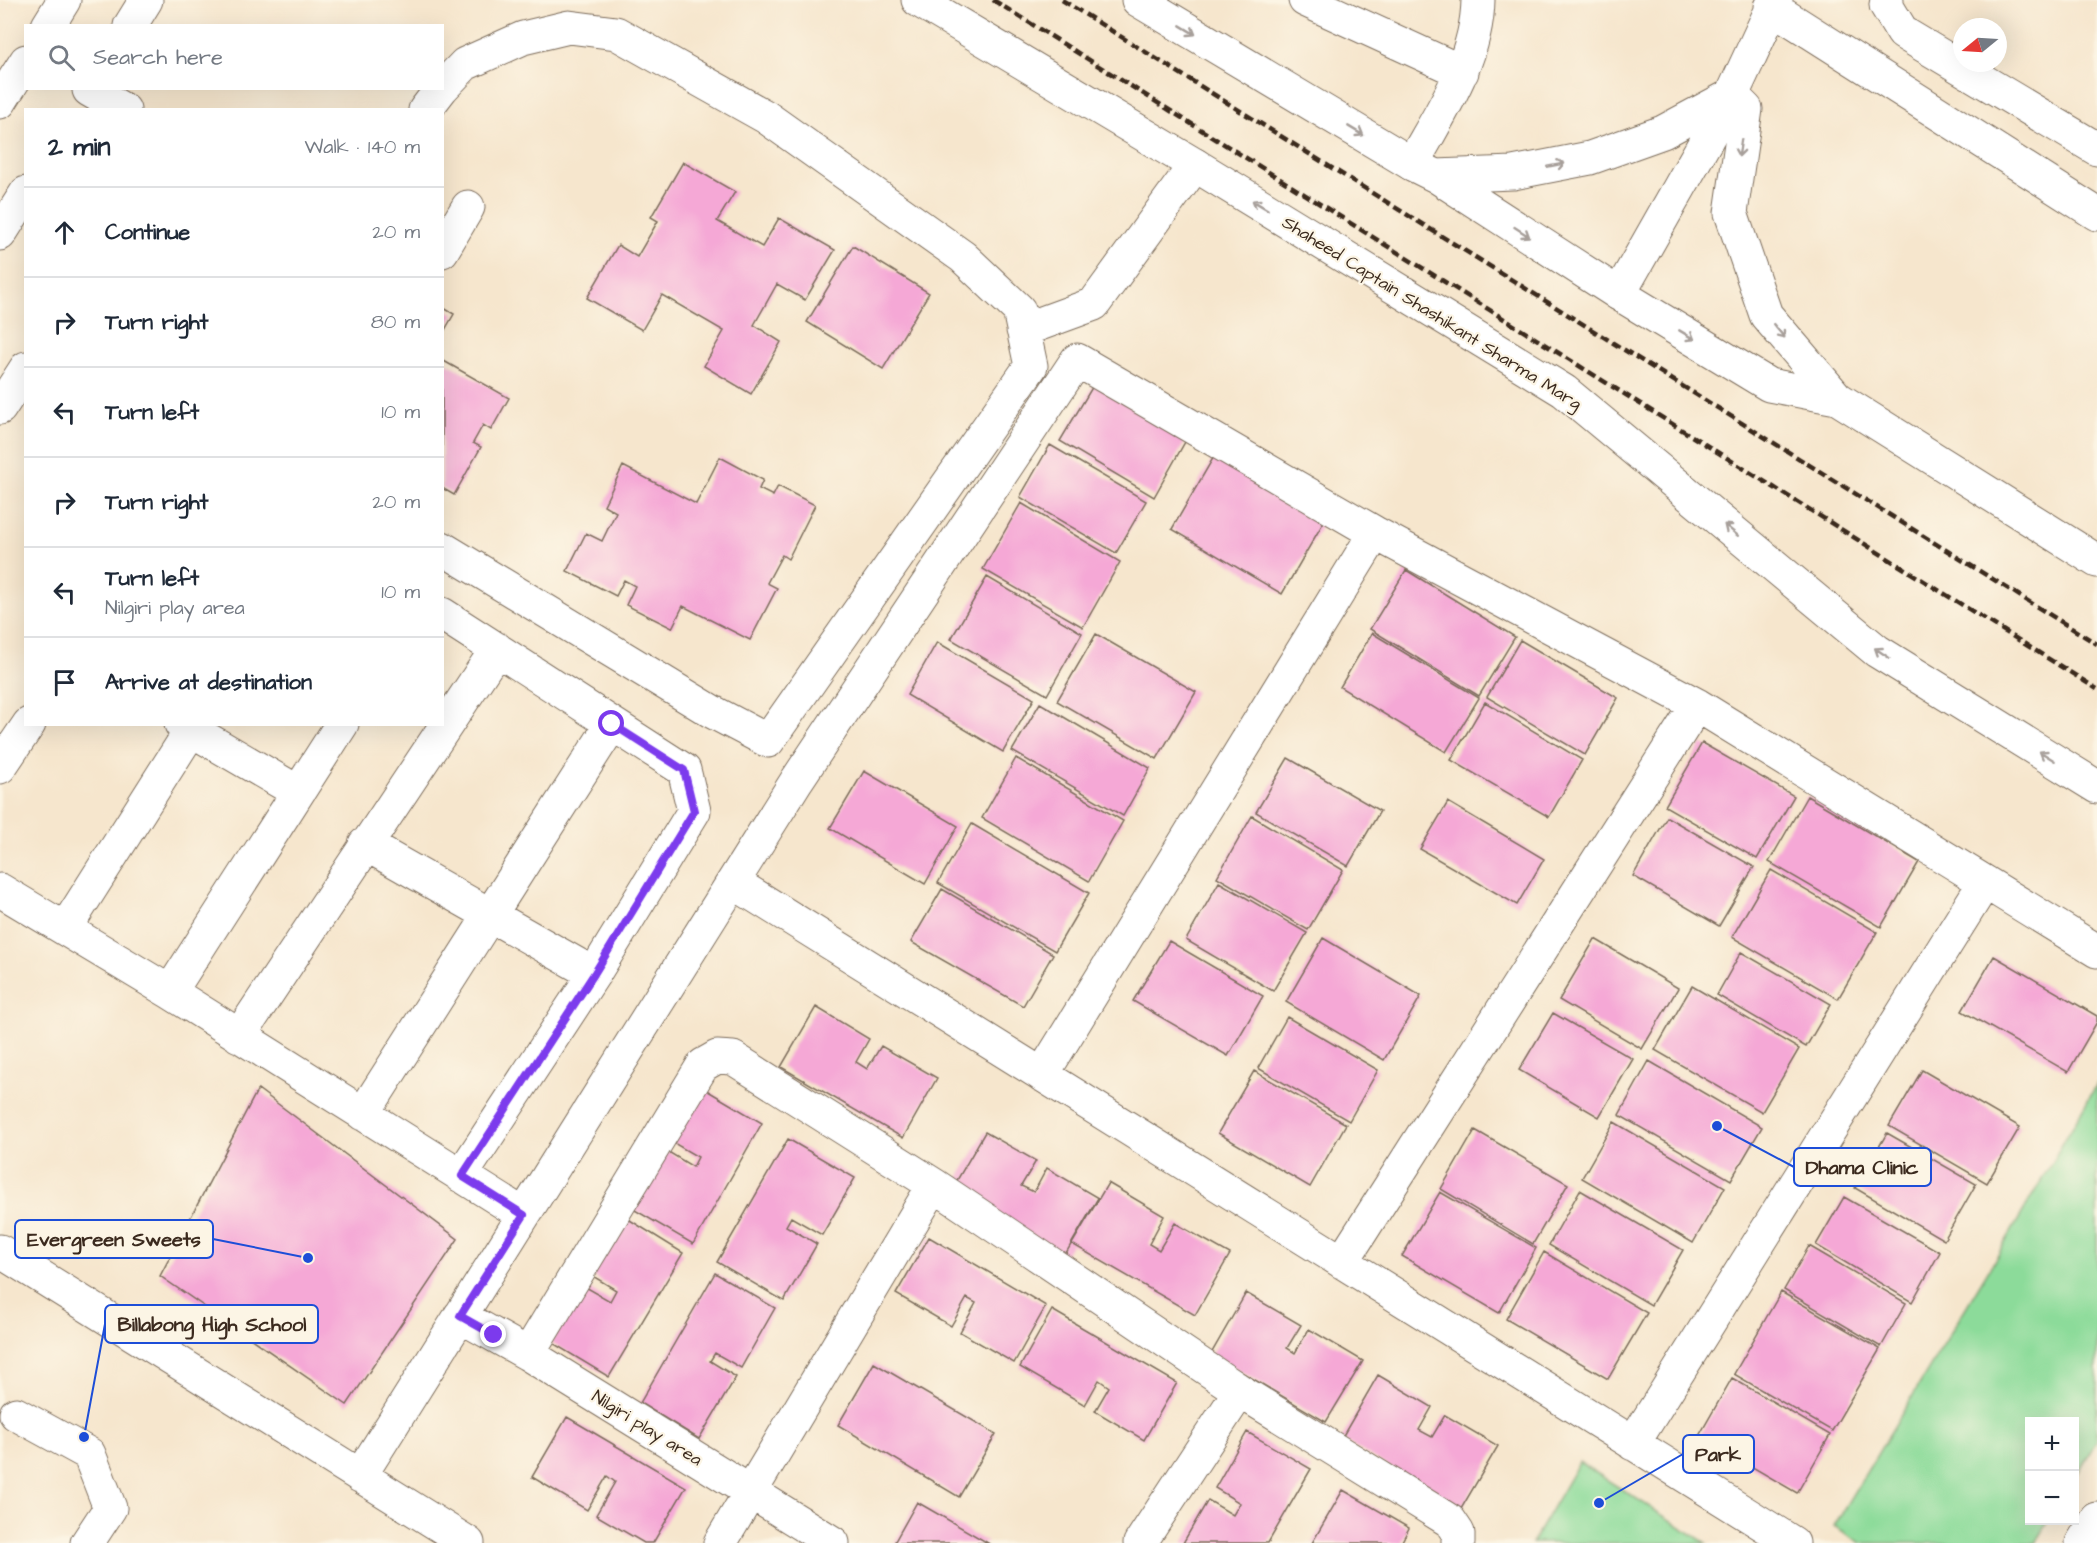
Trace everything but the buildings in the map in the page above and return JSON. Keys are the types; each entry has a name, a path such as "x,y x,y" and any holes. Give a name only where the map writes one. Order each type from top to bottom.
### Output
{"street":[{"path":"49,24 64,0"},
{"path":"131,24 146,0"},
{"name":"Shaheed Captain Shashikant Sharma Marg","path":"918,0 1195,165 1564,392 1877,651 2097,787"},
{"path":"1138,0 1424,170 1619,294 1769,385 1837,398"},
{"path":"1305,0 1462,72"},
{"path":"1424,170 1462,72 1478,20 1478,0"},
{"path":"1887,0 1887,5 1904,33 2097,149"},
{"path":"1619,294 1732,95 1773,4 2097,214"},
{"path":"444,86 465,64 523,38 569,27 616,33 766,117 963,257 1019,310 1031,366 768,741 711,711 444,549"},
{"path":"0,102 24,64"},
{"path":"427,108 440,90"},
{"path":"1424,170 1514,173 1590,158 1663,132 1732,95"},
{"path":"1732,95 1746,109 1731,213 1766,315 1837,398 2097,561"},
{"path":"86,96 119,108"},
{"path":"1023,330 1094,304 1195,165"},
{"path":"0,234 24,196"},
{"path":"444,248 468,207"},
{"path":"360,1476 796,780 1077,360 1375,533 1697,705 2097,951"},
{"path":"0,408 24,371"},
{"path":"1042,1075 1375,533"},
{"path":"444,615 684,770 694,811 594,974 462,1176"},
{"path":"239,1036 496,649"},
{"path":"1342,1262 1697,705"},
{"path":"363,1114 612,724"},
{"path":"0,767 27,726"},
{"path":"65,929 189,726 298,792"},
{"path":"170,992 341,726"},
{"path":"365,844 594,974"},
{"path":"733,882 1793,1543"},
{"path":"1633,1443 1985,882"},
{"path":"0,890 170,992 524,1215"},
{"path":"528,1354 703,1065 717,1057 733,1058 934,1185 1240,1391 1450,1521 1458,1533 1458,1543"},
{"path":"720,1543 934,1185"},
{"path":"0,1251 360,1476 430,1533 468,1543"},
{"name":"Nilgiri play area","path":"460,1316 528,1354 833,1543"},
{"path":"1140,1543 1240,1391"},
{"path":"16,1414 89,1454 110,1508 87,1543"},
{"path":"2082,1543 2097,1518"}],"green space":[{"path":"2097,1084 2097,1440 2079,1471 2079,1417 2025,1417 2025,1525 2047,1525 2036,1543 1862,1543 1834,1526 2009,1236"},
{"path":"1579,1462 1706,1543 1532,1543"}],"railway":[{"path":"993,0 2097,689"},
{"path":"1062,0 2097,644"}],"place":[{"name":"Dhama Clinic","path":"1717,1126"},
{"name":"Evergreen Sweets","path":"308,1258"},
{"name":"Billabong High School","path":"84,1437"},
{"name":"Park","path":"1599,1503"}],"route":[{"path":"494,1335 460,1316 524,1215 462,1176 594,974 694,811 684,770 612,724"}]}
